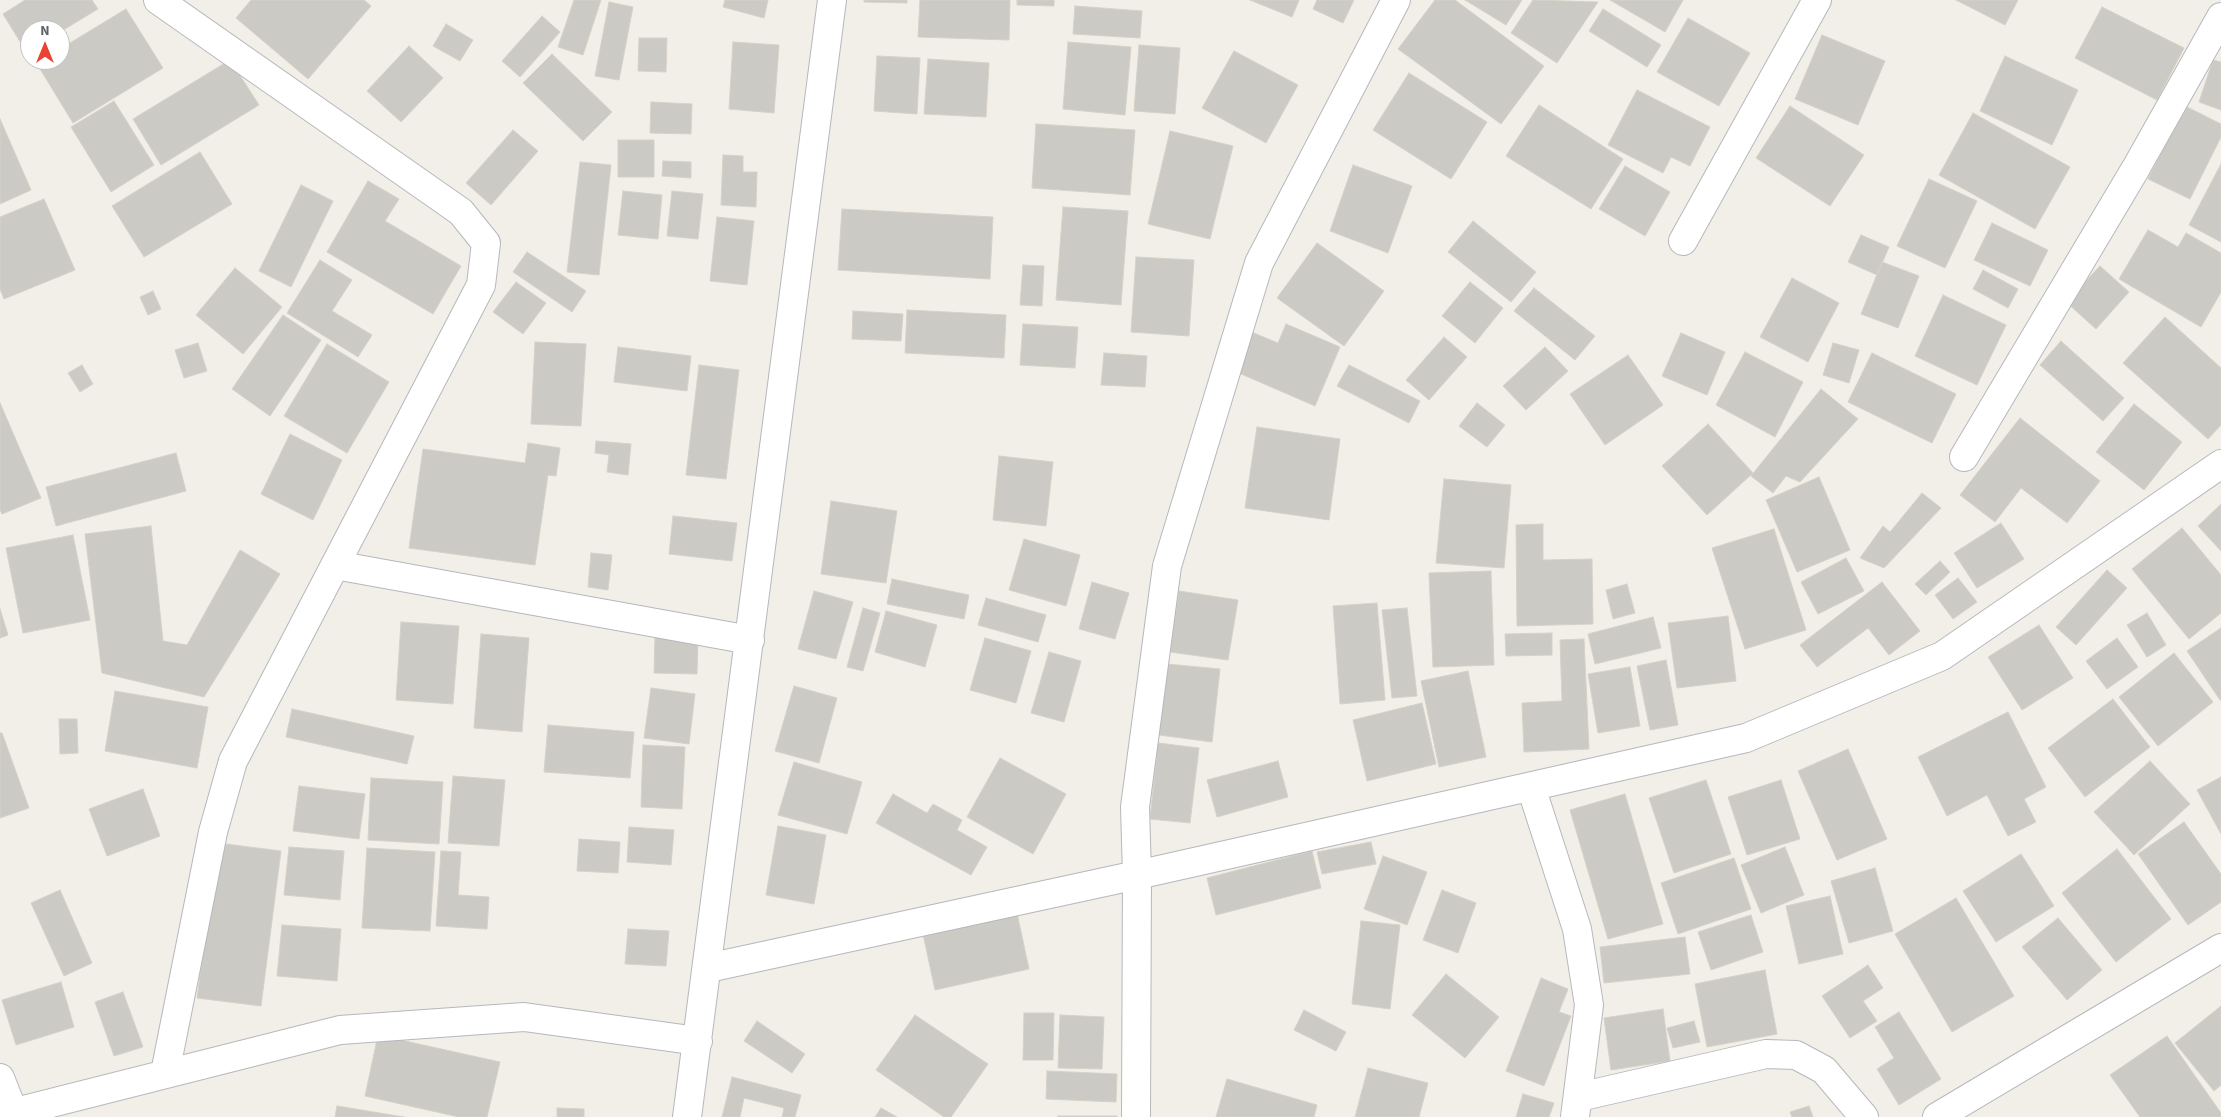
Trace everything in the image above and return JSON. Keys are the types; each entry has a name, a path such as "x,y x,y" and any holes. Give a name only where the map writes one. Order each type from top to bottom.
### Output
{"street":[{"path":"158,0 461,212 486,243 481,285 234,761 213,832 166,1073"},
{"path":"687,1117 708,968 832,0"},
{"path":"1136,1117 1137,876 1135,807 1167,566 1260,263 1396,0"},
{"path":"1682,242 1817,0"},
{"path":"2215,0 2221,3"},
{"path":"1964,457 2136,168 2221,17"},
{"path":"708,968 1137,876 1746,738 1942,656 2221,464"},
{"path":"335,565 750,640"},
{"path":"1531,787 1577,929 1589,1005 1577,1107 1766,1054 1796,1055 1824,1070 1864,1117"},
{"path":"1937,1117 2221,948"},
{"path":"0,1078 7,1113 340,1030 524,1017 698,1041"}],"building":[{"path":"25,0 92,0 98,9 70,26 70,20 20,20 20,42 3,14"},
{"path":"251,0 364,0 371,6 308,79 236,18"},
{"path":"574,0 601,0 583,55 558,47"},
{"path":"725,0 768,0 764,18 723,7"},
{"path":"864,0 907,0 907,3 864,2"},
{"path":"920,0 1010,0 1009,40 918,37"},
{"path":"1017,0 1054,0 1054,6 1017,5"},
{"path":"1250,0 1299,0 1292,17"},
{"path":"1317,0 1354,0 1343,23 1313,9"},
{"path":"1435,0 1455,0 1544,66 1501,124 1398,49"},
{"path":"1465,0 1522,0 1506,25"},
{"path":"1533,0 1598,2 1557,63 1511,33"},
{"path":"1610,0 1683,0 1665,32"},
{"path":"1956,0 2018,0 2005,25"},
{"path":"609,2 633,7 619,80 595,76"},
{"path":"1075,6 1142,11 1140,38 1073,34"},
{"path":"2102,7 2184,48 2157,100 2075,58"},
{"path":"126,9 163,68 73,123 41,70 70,70 70,43"},
{"path":"1603,9 1661,45 1647,67 1589,31"},
{"path":"542,16 560,32 520,77 502,61"},
{"path":"1688,18 1750,53 1719,106 1657,72"},
{"path":"446,24 473,40 460,61 433,46"},
{"path":"1822,35 1885,61 1858,125 1795,99"},
{"path":"639,38 667,38 666,72 638,71"},
{"path":"733,42 779,45 774,113 729,109"},
{"path":"1068,42 1131,47 1125,115 1063,109"},
{"path":"1139,45 1180,48 1175,114 1134,111"},
{"path":"409,46 443,78 401,122 367,91"},
{"path":"1234,51 1298,85 1266,143 1202,108"},
{"path":"552,54 612,112 583,141 523,83"},
{"path":"877,56 920,58 917,114 874,111"},
{"path":"2005,56 2078,90 2052,145 1980,111"},
{"path":"928,59 989,63 986,117 924,114"},
{"path":"230,60 259,105 161,165 133,119"},
{"path":"2213,60 2221,62 2221,110 2199,102"},
{"path":"1409,73 1487,122 1451,179 1373,130"},
{"path":"1637,90 1710,127 1690,166 1671,157 1663,173 1608,145"},
{"path":"114,101 154,165 111,192 71,127"},
{"path":"651,102 692,104 691,134 650,133"},
{"path":"1539,105 1623,159 1591,209 1506,156"},
{"path":"1790,106 1864,155 1830,206 1756,158"},
{"path":"2185,106 2221,124 2221,137 2190,199 2148,179"},
{"path":"1973,113 2070,167 2035,229 1939,175"},
{"path":"0,119 31,190 0,204"},
{"path":"1036,124 1135,130 1130,195 1032,188"},
{"path":"513,130 538,151 491,205 466,183"},
{"path":"1170,131 1233,146 1210,239 1148,224"},
{"path":"618,140 654,140 654,177 618,177"},
{"path":"200,152 232,204 144,257 112,206"},
{"path":"723,155 743,156 743,172 757,172 756,207 721,205"},
{"path":"663,161 691,162 691,178 662,176"},
{"path":"580,162 611,165 599,275 567,272"},
{"path":"2221,164 2221,242 2189,225"},
{"path":"1353,165 1412,186 1388,253 1330,231"},
{"path":"1625,166 1670,192 1645,236 1599,209"},
{"path":"1929,179 1977,201 1945,268 1897,246"},
{"path":"368,181 399,199 385,221 461,266 433,314 327,252"},
{"path":"301,185 333,201 291,287 259,271"},
{"path":"623,191 662,195 658,239 618,235"},
{"path":"672,191 703,194 698,239 667,236"},
{"path":"44,199 75,270 4,299 0,289 0,217"},
{"path":"1063,207 1128,211 1121,305 1056,300"},
{"path":"842,209 993,217 990,279 838,270"},
{"path":"717,217 754,221 747,285 710,281"},
{"path":"1473,221 1536,272 1511,302 1448,252"},
{"path":"1992,223 2048,250 2030,286 1974,260"},
{"path":"2148,230 2178,247 2186,233 2221,253 2221,292 2201,327 2119,279"},
{"path":"1861,235 1889,247 1877,275 1848,262"},
{"path":"1317,243 1384,291 1344,346 1277,298"},
{"path":"527,252 586,291 572,312 513,272"},
{"path":"1136,257 1194,260 1189,336 1131,332"},
{"path":"320,260 352,280 332,311 372,335 358,357 287,313"},
{"path":"1882,262 1919,276 1898,328 1861,314"},
{"path":"1023,265 1044,266 1042,306 1020,305"},
{"path":"2100,266 2129,292 2096,329 2066,302"},
{"path":"235,268 282,307 243,354 196,315"},
{"path":"1983,270 2018,289 2008,308 1973,289"},
{"path":"1792,278 1839,303 1808,362 1760,337"},
{"path":"516,282 546,303 523,334 493,312"},
{"path":"1470,282 1503,308 1475,343 1442,316"},
{"path":"1534,288 1595,336 1575,360 1514,311"},
{"path":"153,291 161,309 148,315 140,297"},
{"path":"1943,295 2006,325 1977,385 1915,356"},
{"path":"907,310 1006,315 1004,358 905,353"},
{"path":"853,311 903,314 901,341 852,339"},
{"path":"283,315 321,340 270,416 232,389"},
{"path":"2165,317 2221,368 2221,425 2208,439 2123,363"},
{"path":"1023,324 1078,327 1075,368 1020,365"},
{"path":"1286,324 1340,347 1315,406 1232,370 1249,331 1278,343"},
{"path":"1681,333 1725,352 1707,395 1662,376"},
{"path":"1444,337 1467,357 1429,400 1406,380"},
{"path":"2061,341 2124,398 2103,421 2040,365"},
{"path":"535,342 586,344 581,426 531,424"},
{"path":"198,343 207,371 184,378 175,350"},
{"path":"1833,343 1859,350 1849,383 1823,375"},
{"path":"327,344 389,382 347,453 284,416"},
{"path":"618,347 691,356 687,391 614,382"},
{"path":"1545,347 1568,371 1526,410 1503,386"},
{"path":"1745,352 1803,382 1775,437 1716,405"},
{"path":"1104,353 1147,356 1145,387 1101,385"},
{"path":"1872,353 1956,394 1932,443 1848,402"},
{"path":"1628,355 1663,405 1605,445 1570,394"},
{"path":"82,365 93,384 80,392 68,373"},
{"path":"699,365 739,370 726,479 686,475"},
{"path":"1349,365 1420,401 1409,423 1337,386"},
{"path":"1821,389 1858,419 1800,482 1786,476 1773,493 1751,476"},
{"path":"0,403 41,498 2,514 0,510"},
{"path":"1477,403 1505,425 1487,447 1459,426"},
{"path":"2134,404 2182,442 2144,490 2096,452"},
{"path":"2020,418 2100,481 2067,523 2021,488 1995,522 1960,495"},
{"path":"1708,424 1753,473 1707,515 1662,466"},
{"path":"1257,427 1340,439 1329,520 1245,508"},
{"path":"290,434 342,460 313,520 261,494"},
{"path":"596,441 631,444 628,475 607,472 609,455 595,453"},
{"path":"528,443 560,448 556,476 548,475 535,565 409,548 423,449 525,463"},
{"path":"176,453 186,491 56,526 46,487"},
{"path":"999,456 1053,462 1046,526 993,520"},
{"path":"1819,477 1850,550 1797,572 1766,500"},
{"path":"1444,479 1511,485 1504,568 1436,563"},
{"path":"1922,493 1941,508 1884,568 1860,558 1883,526 1890,532"},
{"path":"831,501 897,511 886,583 821,574"},
{"path":"2221,504 2221,551 2198,526"},
{"path":"673,516 737,523 732,561 669,554"},
{"path":"2001,523 2024,559 1977,588 1954,553"},
{"path":"1543,524 1543,560 1592,559 1593,624 1517,626 1516,525"},
{"path":"151,526 163,641 187,645 240,550 280,574 204,697 102,673 85,534"},
{"path":"2182,528 2221,575 2221,613 2189,639 2132,569"},
{"path":"1774,529 1806,630 1745,649 1712,548"},
{"path":"73,535 90,620 23,633 6,548"},
{"path":"1024,539 1080,555 1066,606 1009,590"},
{"path":"591,553 612,555 608,590 588,587"},
{"path":"1846,558 1864,591 1818,614 1801,582"},
{"path":"1940,561 1950,572 1926,595 1915,584"},
{"path":"2107,570 2127,588 2076,645 2056,627"},
{"path":"1491,571 1494,665 1433,667 1429,573"},
{"path":"1958,578 1977,602 1953,619 1935,595"},
{"path":"892,579 969,595 964,619 887,604"},
{"path":"1092,582 1129,593 1115,639 1079,629"},
{"path":"1882,582 1920,631 1889,655 1868,628 1817,667 1800,645"},
{"path":"1627,584 1635,613 1613,619 1606,590"},
{"path":"814,591 853,602 836,659 798,649"},
{"path":"1179,591 1238,600 1228,660 1170,652"},
{"path":"986,598 1046,615 1038,642 978,625"},
{"path":"1377,603 1385,700 1340,704 1333,606"},
{"path":"863,608 880,613 863,671 847,667"},
{"path":"1407,608 1417,696 1392,698 1382,610"},
{"path":"0,609 8,635 0,638"},
{"path":"886,611 937,625 925,667 875,652"},
{"path":"2147,613 2166,645 2147,657 2127,625"},
{"path":"1728,616 1736,681 1677,688 1668,623"},
{"path":"1653,617 1661,648 1595,664 1588,634"},
{"path":"401,622 459,626 453,704 396,700"},
{"path":"2039,625 2073,678 2022,710 1988,657"},
{"path":"2221,628 2221,700 2220,700 2187,651"},
{"path":"1552,633 1552,655 1506,656 1505,634"},
{"path":"481,634 529,638 522,732 474,728"},
{"path":"655,636 698,637 697,674 654,673"},
{"path":"985,638 1031,651 1016,703 970,690"},
{"path":"2117,638 2138,667 2107,689 2086,661"},
{"path":"1584,639 1589,749 1524,752 1522,703 1562,701 1560,640"},
{"path":"1049,652 1081,661 1064,722 1031,713"},
{"path":"2174,653 2213,702 2158,746 2119,697"},
{"path":"1666,660 1678,725 1650,730 1637,666"},
{"path":"1167,664 1220,669 1212,742 1159,735"},
{"path":"1630,667 1640,726 1598,733 1588,674"},
{"path":"1468,671 1486,757 1439,767 1421,681"},
{"path":"794,686 837,698 819,763 775,751"},
{"path":"651,688 695,694 689,744 644,738"},
{"path":"115,691 208,707 197,768 105,751"},
{"path":"2113,699 2150,747 2085,797 2048,748"},
{"path":"1422,703 1436,764 1367,781 1353,720"},
{"path":"292,709 414,736 407,764 286,737"},
{"path":"2008,712 2046,787 2024,799 2036,822 2008,836 1987,795 1947,816 1918,757"},
{"path":"59,719 77,719 78,753 60,754"},
{"path":"548,725 634,732 630,778 544,772"},
{"path":"0,733 2,733 29,808 0,818"},
{"path":"1158,743 1199,748 1190,823 1150,819"},
{"path":"643,745 685,747 682,809 641,807"},
{"path":"1848,749 1887,839 1837,860 1798,771"},
{"path":"1000,758 1066,794 1033,854 967,817"},
{"path":"1278,761 1288,797 1217,817 1207,780"},
{"path":"2150,761 2190,804 2134,855 2094,812"},
{"path":"794,762 862,782 847,834 778,815"},
{"path":"453,776 505,780 499,846 448,843"},
{"path":"2221,777 2221,834 2197,790"},
{"path":"371,778 443,782 439,844 368,840"},
{"path":"1706,780 1731,854 1674,873 1649,798"},
{"path":"1781,780 1800,839 1747,855 1728,797"},
{"path":"299,786 365,794 359,839 293,831"},
{"path":"143,789 160,836 107,856 89,809"},
{"path":"893,794 927,813 933,804 962,820 957,830 987,847 971,875 876,823"},
{"path":"1625,794 1663,924 1608,939 1570,810"},
{"path":"2184,822 2221,874 2221,902 2188,925 2138,854"},
{"path":"778,826 826,835 814,904 766,895"},
{"path":"629,827 674,830 671,865 627,862"},
{"path":"579,839 620,842 618,873 577,871"},
{"path":"1371,842 1376,864 1322,874 1317,852"},
{"path":"218,843 281,851 261,1006 197,998"},
{"path":"289,847 344,851 340,900 284,895"},
{"path":"1785,847 1804,895 1761,913 1741,865"},
{"path":"367,848 435,852 430,931 362,928"},
{"path":"2117,849 2171,919 2116,962 2062,893"},
{"path":"441,851 461,852 458,895 489,897 487,929 436,926"},
{"path":"1312,851 1321,888 1216,915 1207,878"},
{"path":"2021,854 2054,906 1996,942 1963,891"},
{"path":"1383,856 1427,872 1407,925 1364,909"},
{"path":"1734,858 1751,909 1678,934 1661,883"},
{"path":"1875,868 1893,931 1849,943 1831,881"},
{"path":"60,890 92,963 64,976 31,903"},
{"path":"1442,890 1476,903 1458,953 1423,940"},
{"path":"1830,896 1843,954 1799,964 1786,906"},
{"path":"1956,898 2014,996 1952,1032 1895,934"},
{"path":"1017,913 1029,969 935,990 923,934"},
{"path":"1751,915 1763,952 1711,970 1698,932"},
{"path":"2058,918 2102,970 2067,1000 2022,947"},
{"path":"1361,921 1400,925 1390,1009 1352,1004"},
{"path":"282,925 341,929 337,981 277,976"},
{"path":"628,929 669,931 666,966 625,964"},
{"path":"1685,937 1690,974 1604,983 1600,947"},
{"path":"1868,965 1883,988 1863,1001 1877,1021 1850,1038 1822,996"},
{"path":"1765,970 1777,1034 1707,1047 1695,984"},
{"path":"1446,974 1499,1017 1465,1058 1412,1015"},
{"path":"1541,978 1568,989 1559,1012 1571,1016 1544,1086 1506,1071"},
{"path":"61,982 74,1027 16,1045 2,1000"},
{"path":"123,992 143,1047 114,1056 95,1002"},
{"path":"2221,1006 2221,1085 2214,1091 2175,1043"},
{"path":"1663,1009 1670,1061 1611,1070 1604,1018"},
{"path":"1304,1010 1346,1032 1336,1051 1294,1030"},
{"path":"1899,1012 1941,1079 1899,1105 1877,1069 1894,1058 1875,1027"},
{"path":"1024,1013 1054,1013 1053,1060 1023,1060"},
{"path":"915,1015 988,1064 951,1117 944,1117 876,1070"},
{"path":"1060,1015 1104,1017 1102,1069 1058,1068"},
{"path":"757,1021 805,1054 792,1073 744,1041"},
{"path":"1694,1021 1700,1042 1673,1048 1667,1028"},
{"path":"378,1035 500,1062 487,1117 459,1117 365,1096"},
{"path":"2167,1036 2221,1113 2221,1117 2140,1117 2110,1075"},
{"path":"1368,1068 1428,1083 1419,1117 1355,1117"},
{"path":"1047,1071 1117,1074 1116,1102 1046,1099"},
{"path":"732,1077 801,1095 795,1117 782,1117 784,1108 744,1098 740,1117 722,1117"},
{"path":"1227,1079 1317,1105 1314,1117 1216,1117"},
{"path":"1523,1094 1554,1103 1549,1117 1516,1117"},
{"path":"337,1106 404,1117 335,1117"},
{"path":"1809,1106 1813,1117 1792,1117 1790,1112"},
{"path":"557,1108 584,1109 584,1117 557,1117"},
{"path":"881,1108 897,1117 875,1117"},
{"path":"1117,1116 1117,1117 1058,1117"}]}
